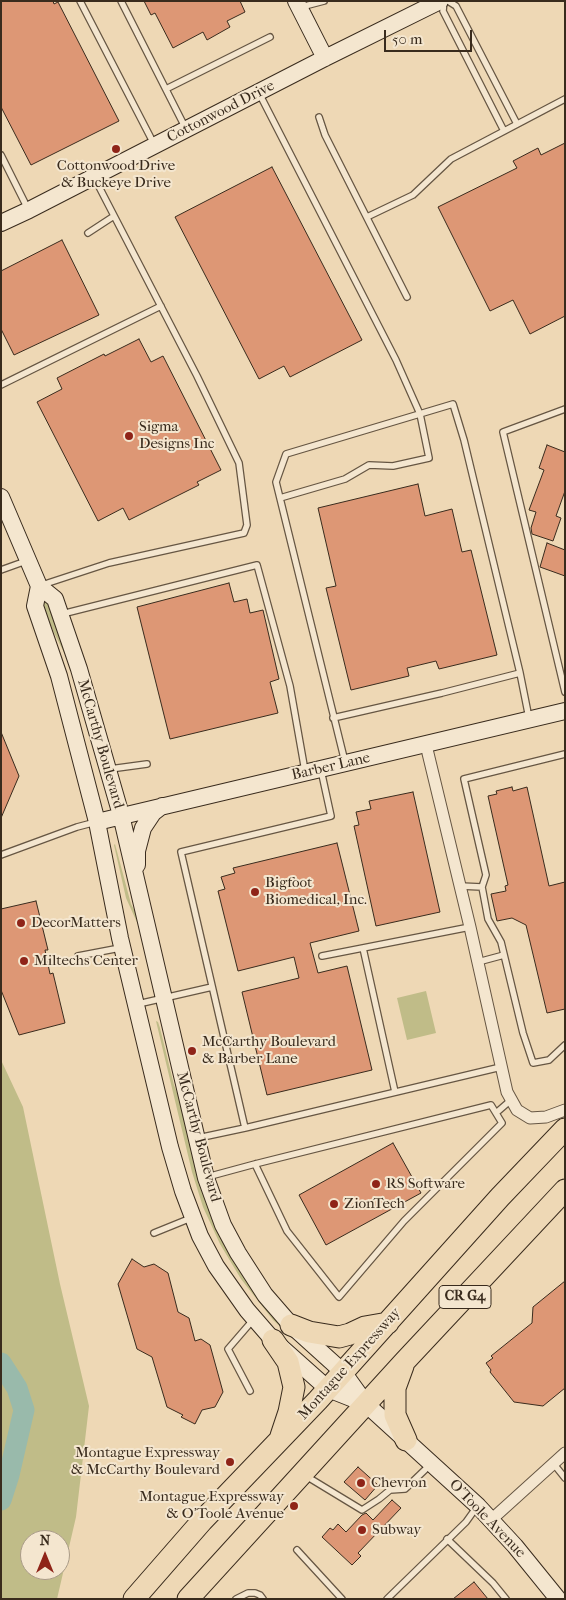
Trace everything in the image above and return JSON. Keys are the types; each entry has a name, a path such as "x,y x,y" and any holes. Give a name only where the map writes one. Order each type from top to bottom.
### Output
{"highway":[{"name":"Montague Expressway","path":"134,1599 202,1520 278,1443 500,1197 565,1129"},
{"name":"CR G4","path":"188,1599 405,1361 565,1190"},
{"path":"291,1325 309,1332 339,1336 350,1334 365,1327 388,1323"},
{"path":"273,1340 288,1362 294,1387 289,1412 278,1443"},
{"path":"405,1361 395,1388 396,1415 406,1440"}],"main road":[{"name":"Cottonwood Drive","path":"1,223 440,1"},
{"path":"298,5 325,58"},
{"name":"McCarthy Boulevard","path":"1,497 39,586 55,599 81,676 121,816 206,1178 224,1225 238,1254 265,1295 291,1325 343,1372 366,1404"},
{"name":"McCarthy Boulevard","path":"39,586 35,606 61,683 97,822 122,947 182,1191 200,1236 216,1266 247,1310 273,1340 328,1389 366,1404"},
{"name":"Barber Lane","path":"97,822 565,711"},
{"path":"136,880 138,851 143,828 153,813 162,806"},
{"name":"O’Toole Avenue","path":"366,1404 478,1506 515,1546 558,1599"}],"street":[{"path":"426,745 507,1092 514,1105 530,1118 546,1117 565,1110"},
{"path":"491,1520 565,1453"}],"lane":[{"path":"80,1 155,146"},
{"path":"121,1 186,130"},
{"path":"298,5 324,1"},
{"path":"444,1 443,11 504,131"},
{"path":"448,1 456,6 517,124"},
{"path":"166,89 270,37"},
{"path":"259,92 396,360 420,414 429,458 393,466 369,465 345,479 280,498"},
{"path":"367,217 413,195 451,159 565,99"},
{"path":"319,117 325,135 407,297"},
{"path":"1,155 29,210"},
{"path":"39,586 109,564 244,533 247,525 239,463 197,376 94,177"},
{"path":"88,233 114,216"},
{"path":"1,385 161,306"},
{"path":"345,764 276,482 286,454 452,404 464,440 520,673 529,720"},
{"path":"565,409 503,432 562,668 565,692"},
{"path":"1,570 28,560"},
{"path":"60,615 257,565 313,772 331,816 181,852 245,1128"},
{"path":"333,718 520,673"},
{"path":"565,754 464,779 486,874 482,887 488,919 501,942 523,1033 533,1063 549,1060 565,1045"},
{"path":"108,769 147,764"},
{"path":"1,854 77,827 97,822"},
{"path":"460,886 482,887"},
{"path":"322,956 470,927"},
{"path":"78,956 122,947"},
{"path":"363,948 394,1092"},
{"path":"478,962 504,955"},
{"path":"136,1004 212,987"},
{"path":"196,1138 245,1128 501,1066"},
{"path":"206,1178 255,1164 491,1105 502,1123 404,1221 339,1296 287,1232 255,1164"},
{"path":"496,1113 514,1105"},
{"path":"154,1233 193,1218"},
{"path":"250,1391 228,1349 254,1318"},
{"path":"553,1463 565,1478"},
{"path":"303,1474 362,1510 379,1500 390,1490 405,1489 431,1464"},
{"path":"388,1599 466,1522 478,1506"},
{"path":"447,1539 493,1582 506,1599"},
{"path":"297,1550 342,1599"},
{"path":"236,1599 248,1593 255,1593 263,1599"}],"shaded area":[{"path":"48,598 70,664 54,633 42,602"},
{"path":"115,844 131,904 141,923 140,929 126,898"},
{"path":"426,991 436,1033 407,1040 397,998"},
{"path":"156,1021 160,1028 174,1085 182,1105 209,1205 324,1367 273,1320 241,1279 220,1244 203,1207 192,1172"},
{"path":"1,1060 23,1107 60,1284 89,1406 76,1517 70,1543 70,1530 20,1530 20,1580 61,1580 57,1599 1,1599"}],"building":[{"path":"1,1 53,1 54,4 58,2 119,121 31,165 1,107"},
{"path":"144,1 240,1 245,12 227,21 230,27 207,40 203,32 173,48 155,13 151,15"},
{"path":"565,143 565,316 530,334 513,300 490,311 438,207 517,168 513,161 538,148 541,155"},
{"path":"272,167 362,340 290,377 284,366 259,379 175,217"},
{"path":"62,240 99,315 14,355 1,329 1,271"},
{"name":"Sigma Designs Inc","path":"139,339 151,362 163,356 221,470 197,482 199,485 129,520 123,508 98,521 37,402 62,389 57,378"},
{"path":"547,445 565,452 565,491 556,516 561,518 553,541 532,534 531,528 536,512 529,510 544,470 539,468"},
{"path":"418,484 425,516 452,509 462,552 471,550 497,655 439,669 436,661 407,668 409,676 351,690 326,588 336,586 318,508"},
{"path":"547,543 565,550 565,576 540,567"},
{"path":"229,583 234,602 247,599 250,613 263,610 279,679 270,682 278,713 170,739 137,607"},
{"path":"1,732 19,776 1,818"},
{"path":"512,787 513,791 527,787 549,886 565,882 565,1009 547,1013 526,925 512,918 497,921 491,894 506,891 505,886 508,885 488,796 497,794 496,791"},
{"path":"413,792 440,912 376,926 354,826 359,825 356,812 371,809 369,801"},
{"path":"337,843 359,931 310,943 318,973 347,966 372,1070 267,1095 242,992 299,978 294,957 238,971 218,891 225,889 221,877 235,873 233,868"},
{"name":"Miltechs Center","path":"36,901 48,950 45,950 50,974 53,973 65,1023 19,1035 1,990 1,909"},
{"path":"393,1143 421,1193 326,1245 299,1195"},
{"path":"132,1259 144,1267 154,1264 168,1273 178,1312 189,1318 195,1341 201,1339 210,1345 223,1392 215,1407 202,1410 195,1424 167,1407 152,1357 137,1349 118,1284"},
{"path":"565,1281 565,1388 543,1406 514,1402 490,1372 491,1370 486,1363 493,1358 491,1356 532,1323 533,1307"},
{"name":"Chevron","path":"358,1467 378,1485 365,1500 344,1482"},
{"path":"392,1500 401,1508 358,1553 361,1556 352,1565 322,1537 330,1528 333,1530 338,1524 346,1532 366,1513 373,1520"},
{"path":"474,1582 488,1599 453,1599"}],"waterway":[{"path":"1,1363 17,1388 24,1410 9,1475 1,1500"}],"place":[{"name":"Cottonwood Drive & Buckeye Drive","path":"116,149"},
{"name":"Sigma Designs Inc","path":"129,436"},
{"name":"Bigfoot Biomedical, Inc.","path":"255,892"},
{"name":"DecorMatters","path":"21,923"},
{"name":"Miltechs Center","path":"24,961"},
{"name":"McCarthy Boulevard & Barber Lane","path":"192,1051"},
{"name":"RS Software","path":"376,1184"},
{"name":"ZionTech","path":"334,1204"},
{"name":"Montague Expressway & McCarthy Boulevard","path":"230,1462"},
{"name":"Chevron","path":"361,1483"},
{"name":"Montague Expressway & O'Toole Avenue","path":"294,1506"},
{"name":"Subway","path":"362,1530"}]}
